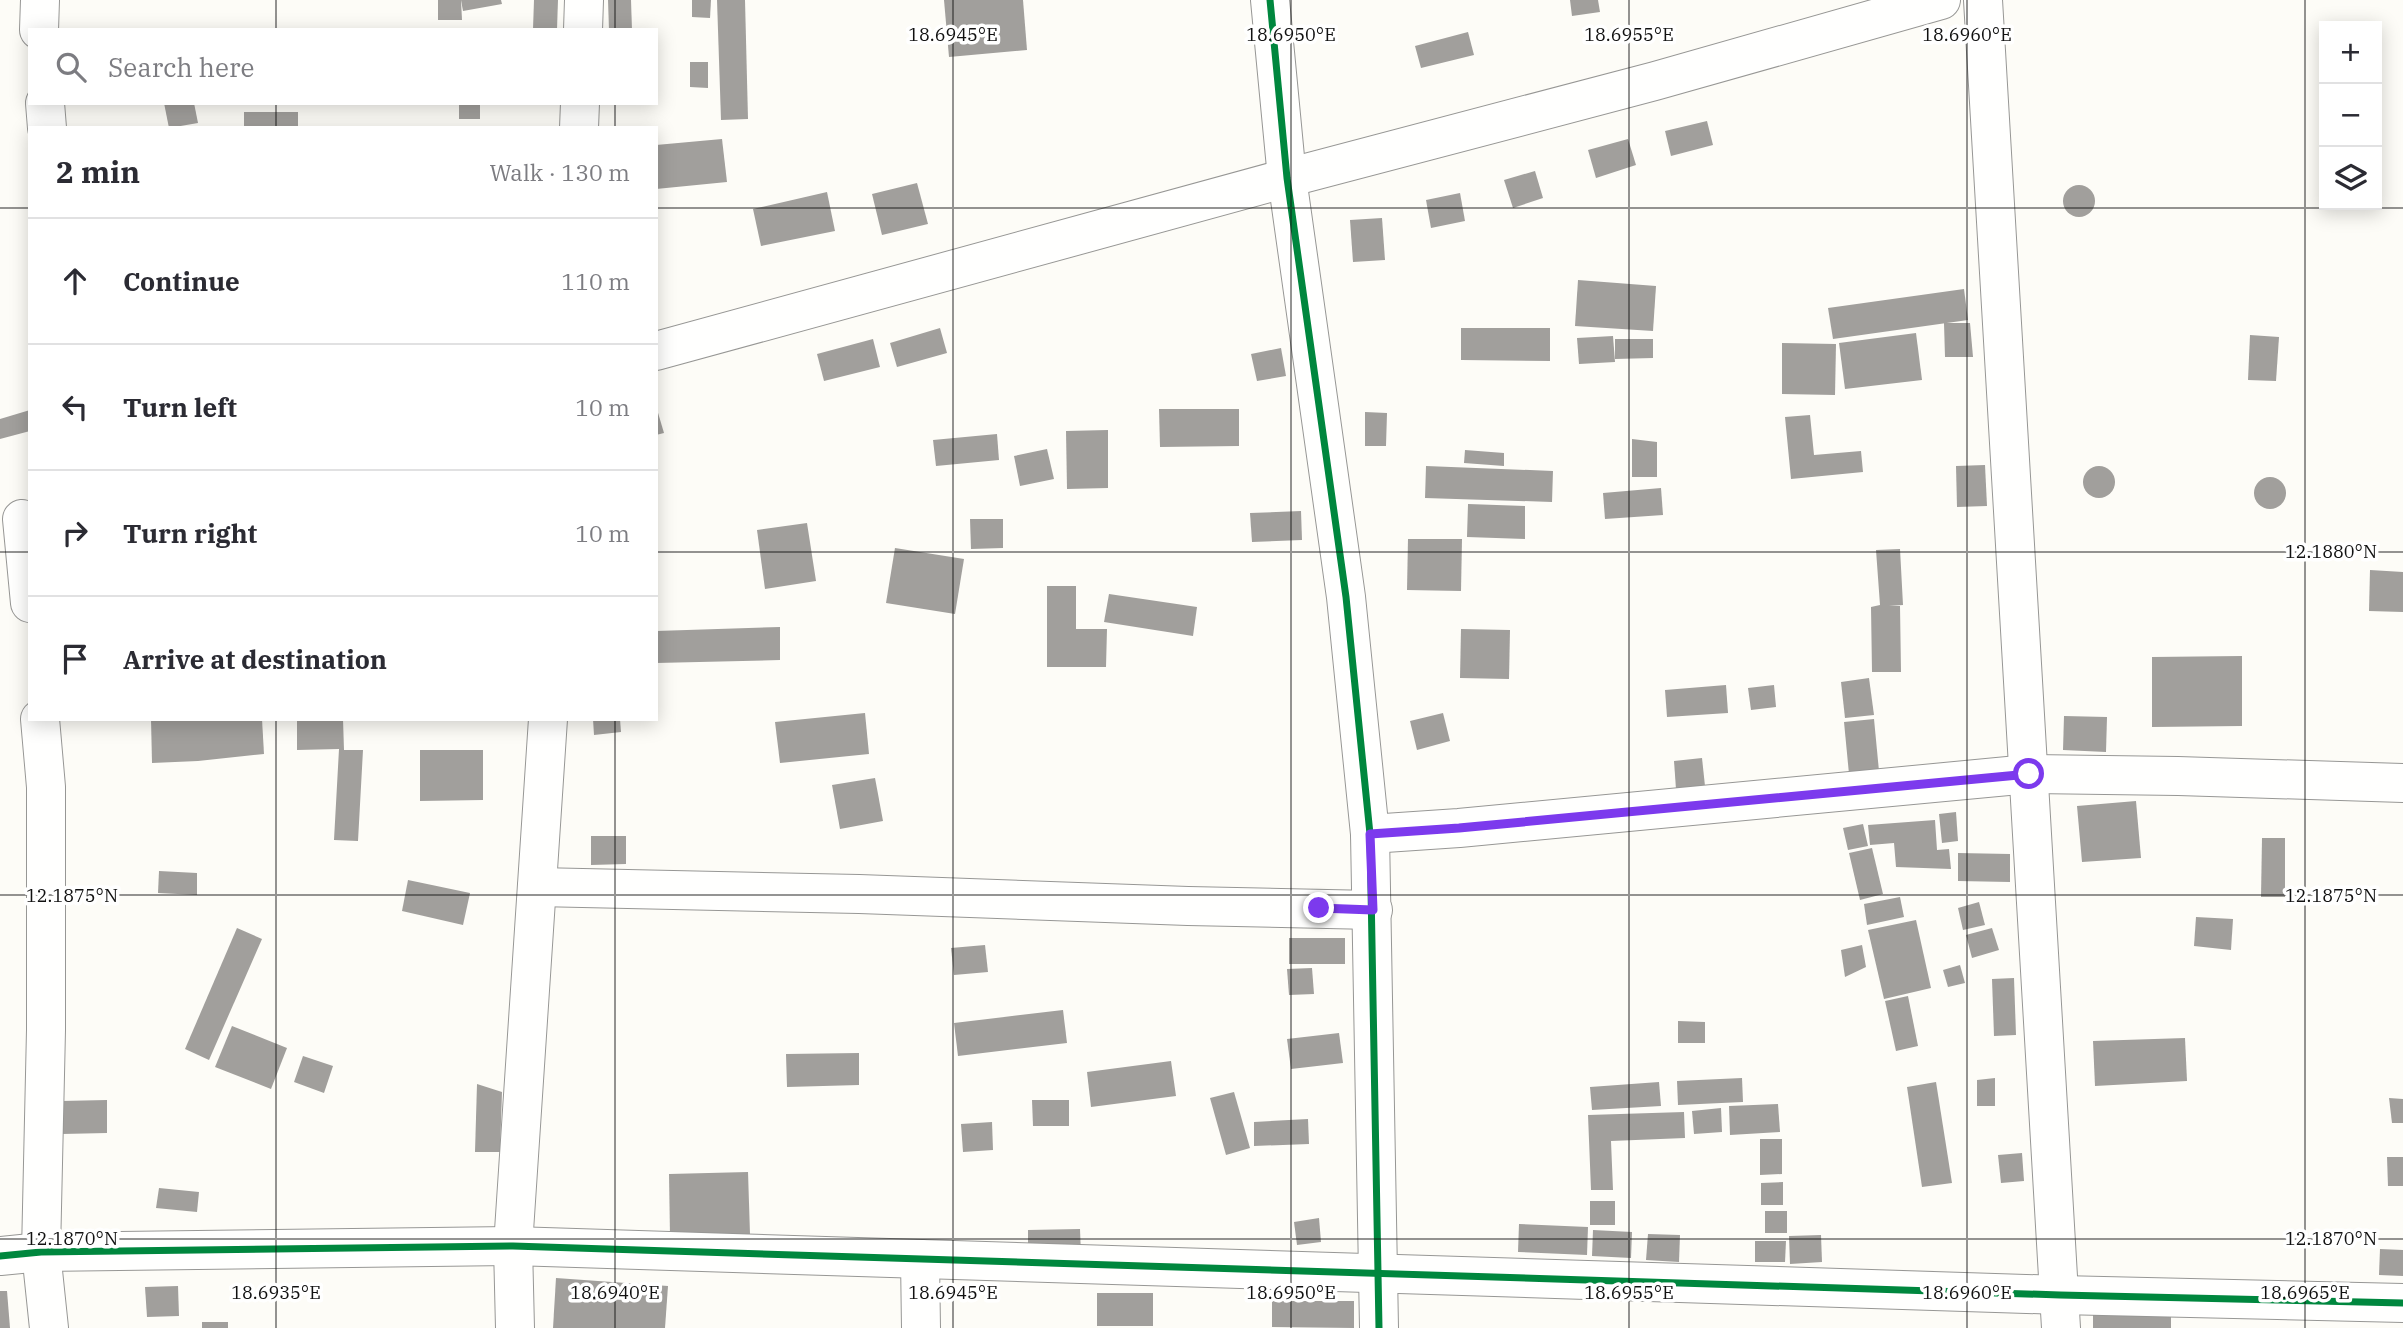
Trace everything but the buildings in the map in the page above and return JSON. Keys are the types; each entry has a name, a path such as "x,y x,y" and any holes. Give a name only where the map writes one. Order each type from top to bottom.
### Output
{"street":[{"path":"39,28 40,0"},
{"path":"583,0 583,28"},
{"path":"1270,0 1287,178 1346,597 1370,834 1380,1328"},
{"path":"658,350 1287,178 1655,82 1941,0"},
{"path":"1983,0 2060,1312"},
{"path":"45,105 47,126"},
{"path":"579,126 580,105"},
{"path":"17,520 28,590"},
{"path":"40,721 47,787 47,1030 41,1252 49,1328"},
{"path":"515,1328 513,1246 548,721"},
{"path":"1370,834 2029,774 2403,783"},
{"path":"537,887 1373,910"},
{"path":"0,1256 41,1252 513,1246 1379,1273 2060,1312 2403,1303"},
{"path":"920,1259 921,1328"}],"cycle path":[{"path":"1270,0 1287,178 1346,597 1370,834 1379,1328"},
{"path":"0,1256 41,1252 513,1246 2060,1295 2403,1303"}],"route":[{"path":"1319,908 1373,910 1370,834 2029,774"}]}
